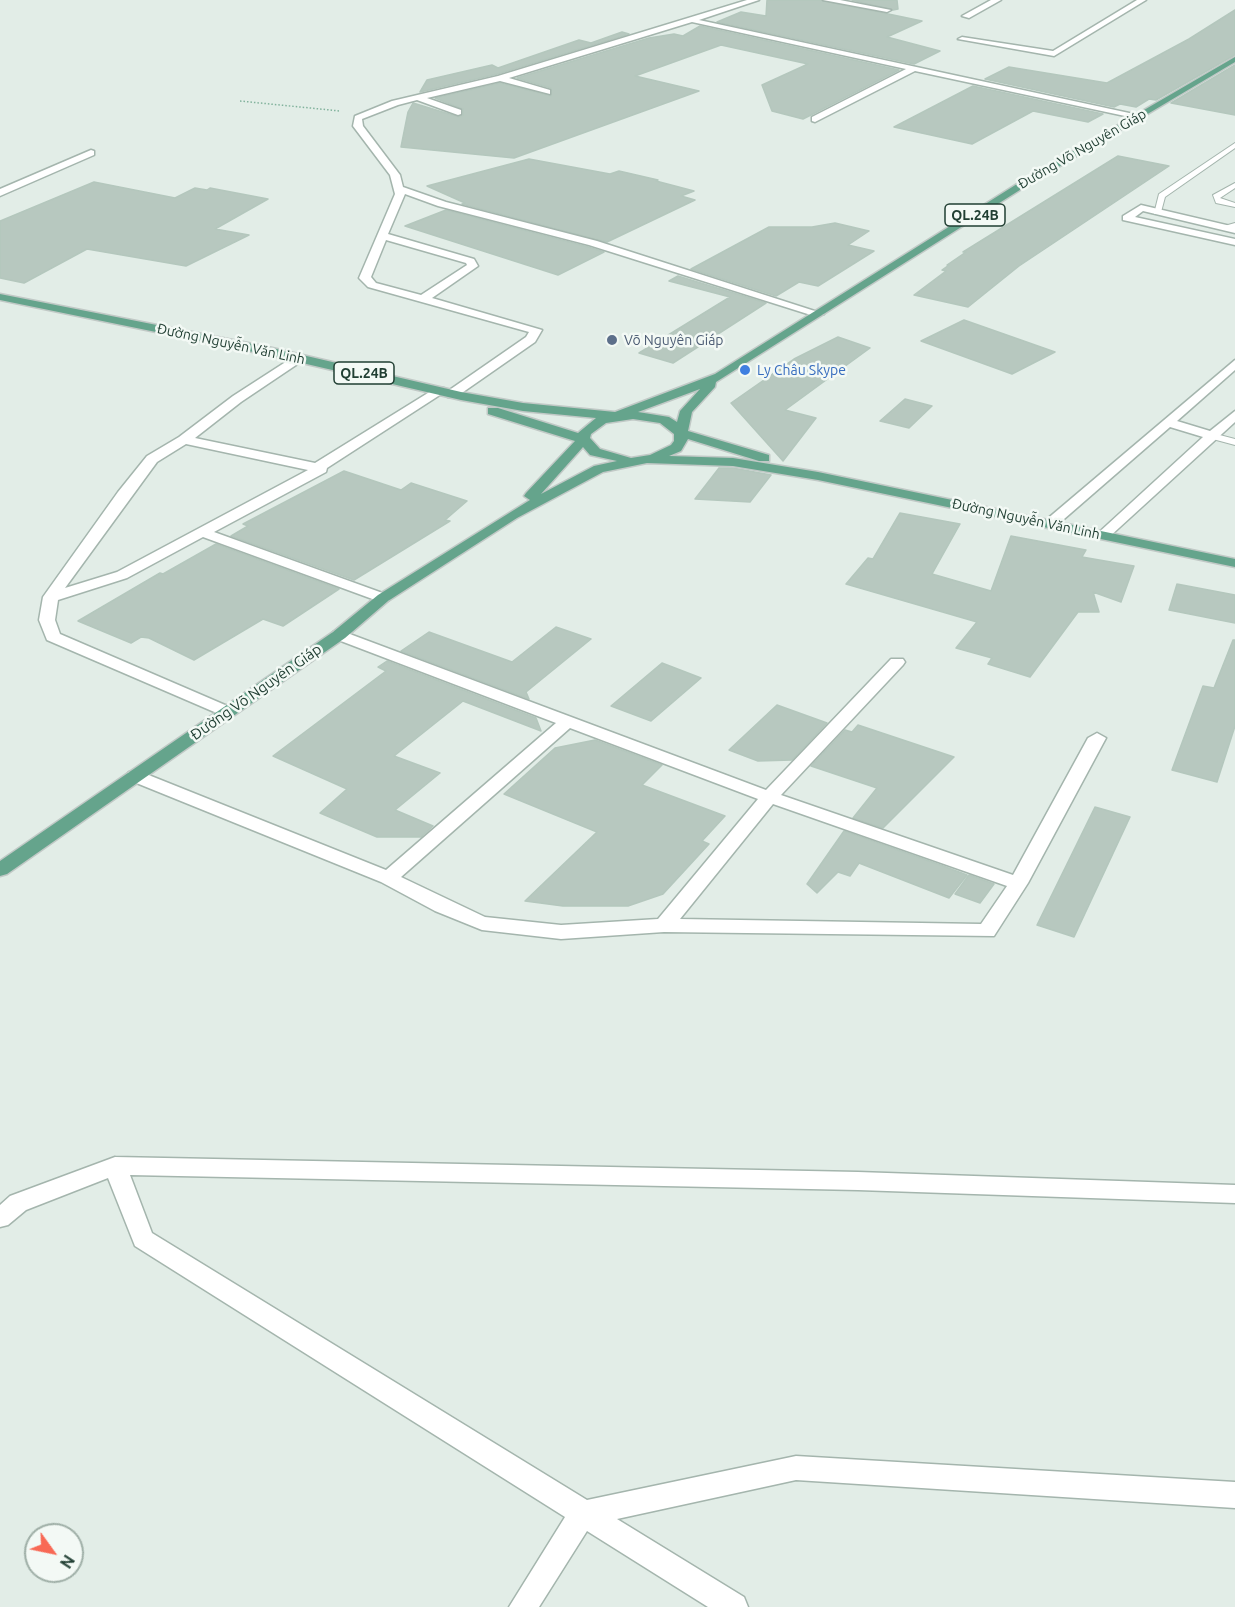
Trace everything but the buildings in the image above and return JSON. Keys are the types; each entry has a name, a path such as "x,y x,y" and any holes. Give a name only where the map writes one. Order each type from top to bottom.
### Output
{"main road":[{"name":"Đường Võ Nguyên Giáp","path":"616,416 719,377 1020,186 1235,59"},
{"name":"Đường Nguyễn Văn Linh","path":"0,297 268,351 451,394 523,408 616,416"},
{"name":"Đường Võ Nguyên Giáp","path":"681,433 686,411 719,377"},
{"name":"Đường Nguyễn Văn Linh","path":"451,394 504,415 583,439"},
{"name":"QL.24B","path":"633,415 664,420 681,433 681,441 676,448 667,454 647,459 607,457 595,452 583,439 585,432 591,426 616,416 633,415"},
{"name":"Đường Nguyễn Văn Linh","path":"681,433 818,476"},
{"name":"Đường Võ Nguyên Giáp","path":"512,515 555,473 583,439"},
{"name":"Đường Võ Nguyên Giáp","path":"0,870 339,635 383,598 512,515 599,468 647,459"},
{"name":"Đường Nguyễn Văn Linh","path":"647,459 733,462 818,476 1235,563"}],"street":[{"path":"317,468 451,394 531,339 536,330 372,285 365,278 400,194 394,175 374,143 358,126 358,118 416,97 500,78 693,21 755,0"},
{"path":"827,0 887,10"},
{"path":"966,16 997,0"},
{"path":"962,39 1054,54 1142,0"},
{"path":"693,21 1139,116"},
{"path":"814,118 912,69"},
{"path":"500,78 547,92"},
{"path":"416,97 458,112"},
{"path":"0,193 91,153"},
{"path":"399,189 442,204 615,250 818,314"},
{"path":"1232,227 1141,208 1127,218 1235,242"},
{"path":"383,236 470,261 473,266 424,298"},
{"path":"226,712 53,637 47,620 51,597 123,495 152,459 184,440 237,399 298,358"},
{"path":"1051,523 1235,364"},
{"path":"1103,535 1235,415"},
{"path":"1168,422 1212,436"},
{"path":"51,597 122,575 205,533 321,469 184,440"},
{"path":"205,533 383,598"},
{"path":"339,635 769,797 1018,883"},
{"path":"664,925 769,797 897,662"},
{"path":"388,878 569,720"},
{"path":"135,776 388,878 482,923 561,932 664,925 987,931 1018,883 1097,738"},
{"path":"0,1218 18,1203 115,1166 858,1181 1235,1194"},
{"path":"115,1166 143,1239 734,1607"},
{"path":"523,1607 582,1514 796,1468 1235,1495"}],"lane":[{"path":"1157,212 1162,196 1235,145"},
{"path":"1235,185 1216,197 1219,201 1235,205"},
{"path":"1212,436 1235,442"}],"path":[{"path":"240,101 366,114"}],"place":[{"name":"Võ Nguyên Giáp","path":"612,340"},
{"name":"Ly Châu Skype","path":"745,370"}]}
